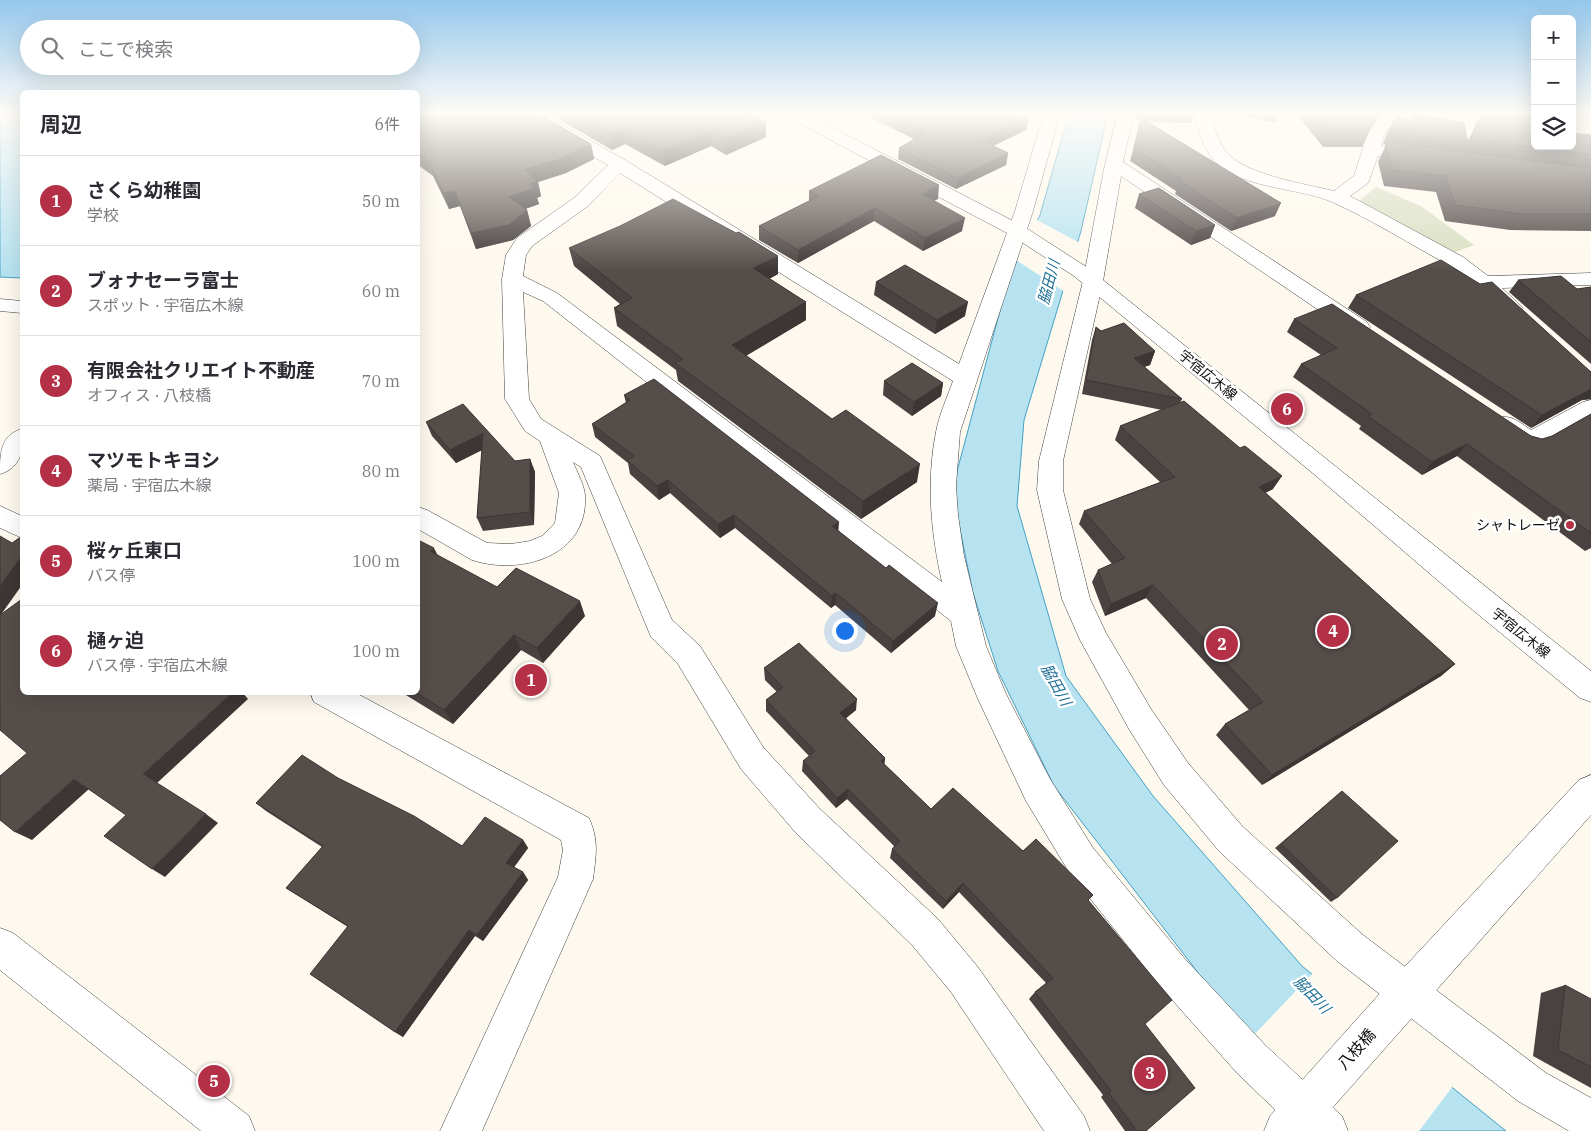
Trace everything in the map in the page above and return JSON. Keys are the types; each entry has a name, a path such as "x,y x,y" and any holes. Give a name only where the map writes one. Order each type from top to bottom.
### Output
{"street":[{"path":"617,166 580,202 524,242 516,255 512,279 517,399 533,425 551,438 580,453 591,462 661,628 689,655 752,758 808,821 925,932 964,979 1069,1131"},
{"path":"622,166 965,378"},
{"name":"宇宿広木線","path":"893,166 1020,232 1087,276 1591,689"},
{"path":"1034,166 1020,232 965,378 948,432 942,486 950,556 971,646 993,700 1038,790 1081,860 1179,979 1251,1059 1308,1116"},
{"path":"1114,166 1087,276 1051,461 1050,480 1050,490 1076,599 1095,640 1140,720 1176,774 1231,839 1403,998 1532,1087 1591,1121"},
{"path":"1117,166 1372,336"},
{"path":"1233,166 1272,182 1337,197 1456,261 1525,319"},
{"path":"1337,197 1362,179 1366,166"},
{"path":"512,279 550,297 963,614"},
{"path":"1483,282 1591,279"},
{"path":"0,305 20,307"},
{"path":"1489,413 1530,441 1591,408"},
{"path":"420,517 482,553 511,555 534,551 552,543 567,528 571,513 572,493 551,438"},
{"path":"0,465 20,440"},
{"path":"0,516 20,527"},
{"path":"330,695 577,830 580,850 575,880 461,1131"},
{"name":"八枝橋","path":"1308,1116 1403,998 1591,791"},
{"path":"0,946 234,1131"}],"green space":[{"path":"1376,187 1421,206 1474,245 1453,253 1357,203"}],"water":[{"path":"0,166 20,166 20,278 0,277"},
{"name":"脇田川","path":"1054,166 1096,166 1081,231 1024,420 1017,506 1066,676 1153,796 1302,966 1506,1131 1359,1131 1233,1018 1054,786 998,671 973,593 952,490 1009,277 1040,215"}],"pier":[{"path":"1035,219 1080,243 1065,292 1016,260"},
{"path":"1314,972 1453,1086 1419,1131 1355,1131 1251,1038"}],"building":[{"path":"431,166 538,166 525,170 537,181 530,184 535,188 509,197 527,210 509,225 471,233 455,191 444,193"},
{"path":"859,166 902,166 939,185 922,194 965,218 925,238 875,208 798,250 759,226 819,196 809,191"},
{"path":"934,166 982,166 958,178"},
{"path":"1162,166 1220,166 1281,203 1237,218 1180,181 1183,179"},
{"path":"1392,166 1574,166 1591,168 1591,214 1521,214 1455,205 1446,176 1393,170"},
{"path":"1159,188 1215,225 1196,231 1139,194"},
{"path":"673,199 736,233 739,232 778,256 753,268 806,302 732,345 832,419 846,410 920,464 863,501 675,363 683,359 614,308 632,298 569,248 620,226"},
{"path":"1441,260 1480,284 1492,282 1591,372 1591,389 1542,415 1356,295"},
{"path":"905,265 968,302 937,320 876,282"},
{"path":"1561,276 1577,289 1591,287 1591,342 1518,280"},
{"path":"1332,304 1531,436 1542,439 1552,436 1591,414 1591,533 1467,444 1432,462 1368,416 1372,414 1301,364 1337,348 1294,319"},
{"path":"1124,323 1155,351 1134,358 1182,399 1086,380 1096,327 1101,331"},
{"path":"912,363 943,383 914,402 884,381"},
{"path":"654,379 839,522 832,526 886,568 889,565 938,603 893,641 836,593 832,596 734,515 718,524 668,480 657,486 627,460 634,456 592,424 630,400 624,395"},
{"path":"1184,401 1240,448 1245,446 1282,476 1259,487 1455,664 1272,775 1225,724 1263,702 1153,585 1111,604 1098,570 1125,558 1084,511 1175,477 1120,426"},
{"path":"463,404 515,461 530,459 530,512 477,518 483,433 450,450 426,422"},
{"path":"0,536 12,543 20,537 20,558 0,586"},
{"path":"420,541 434,548 430,551 497,587 516,568 580,601 537,648 514,635 444,710 420,695"},
{"path":"20,600 20,695 230,695 143,774 206,814 152,869 104,836 126,815 74,779 15,832 0,820 0,776 27,753 0,730 0,615"},
{"path":"799,643 857,699 840,713 885,758 881,761 931,809 953,788 1023,851 1036,839 1093,895 1088,900 1172,1000 1145,1024 1195,1088 1146,1131 1137,1131 1109,1093 1111,1091 1035,992 1053,978 963,883 946,901 892,849 900,841 848,789 837,798 803,761 815,751 766,700 783,687 764,668"},
{"path":"302,755 338,778 414,816 462,846 485,817 523,840 506,863 523,872 477,935 469,930 395,1032 310,974 348,926 286,888 323,846 256,803"},
{"path":"1342,791 1398,841 1337,898 1281,844"},
{"path":"1565,985 1591,999 1591,1067 1558,1050"}],"place":[{"name":"樋ヶ迫","path":"1287,409"},
{"name":"シャトレーゼ","path":"1570,525"},
{"name":"マツモトキヨシ","path":"1333,631"},
{"name":"ブォナセーラ富士","path":"1222,644"},
{"name":"さくら幼稚園","path":"531,680"},
{"name":"有限会社クリエイト不動産","path":"1150,1073"},
{"name":"桜ヶ丘東口","path":"214,1081"}]}
